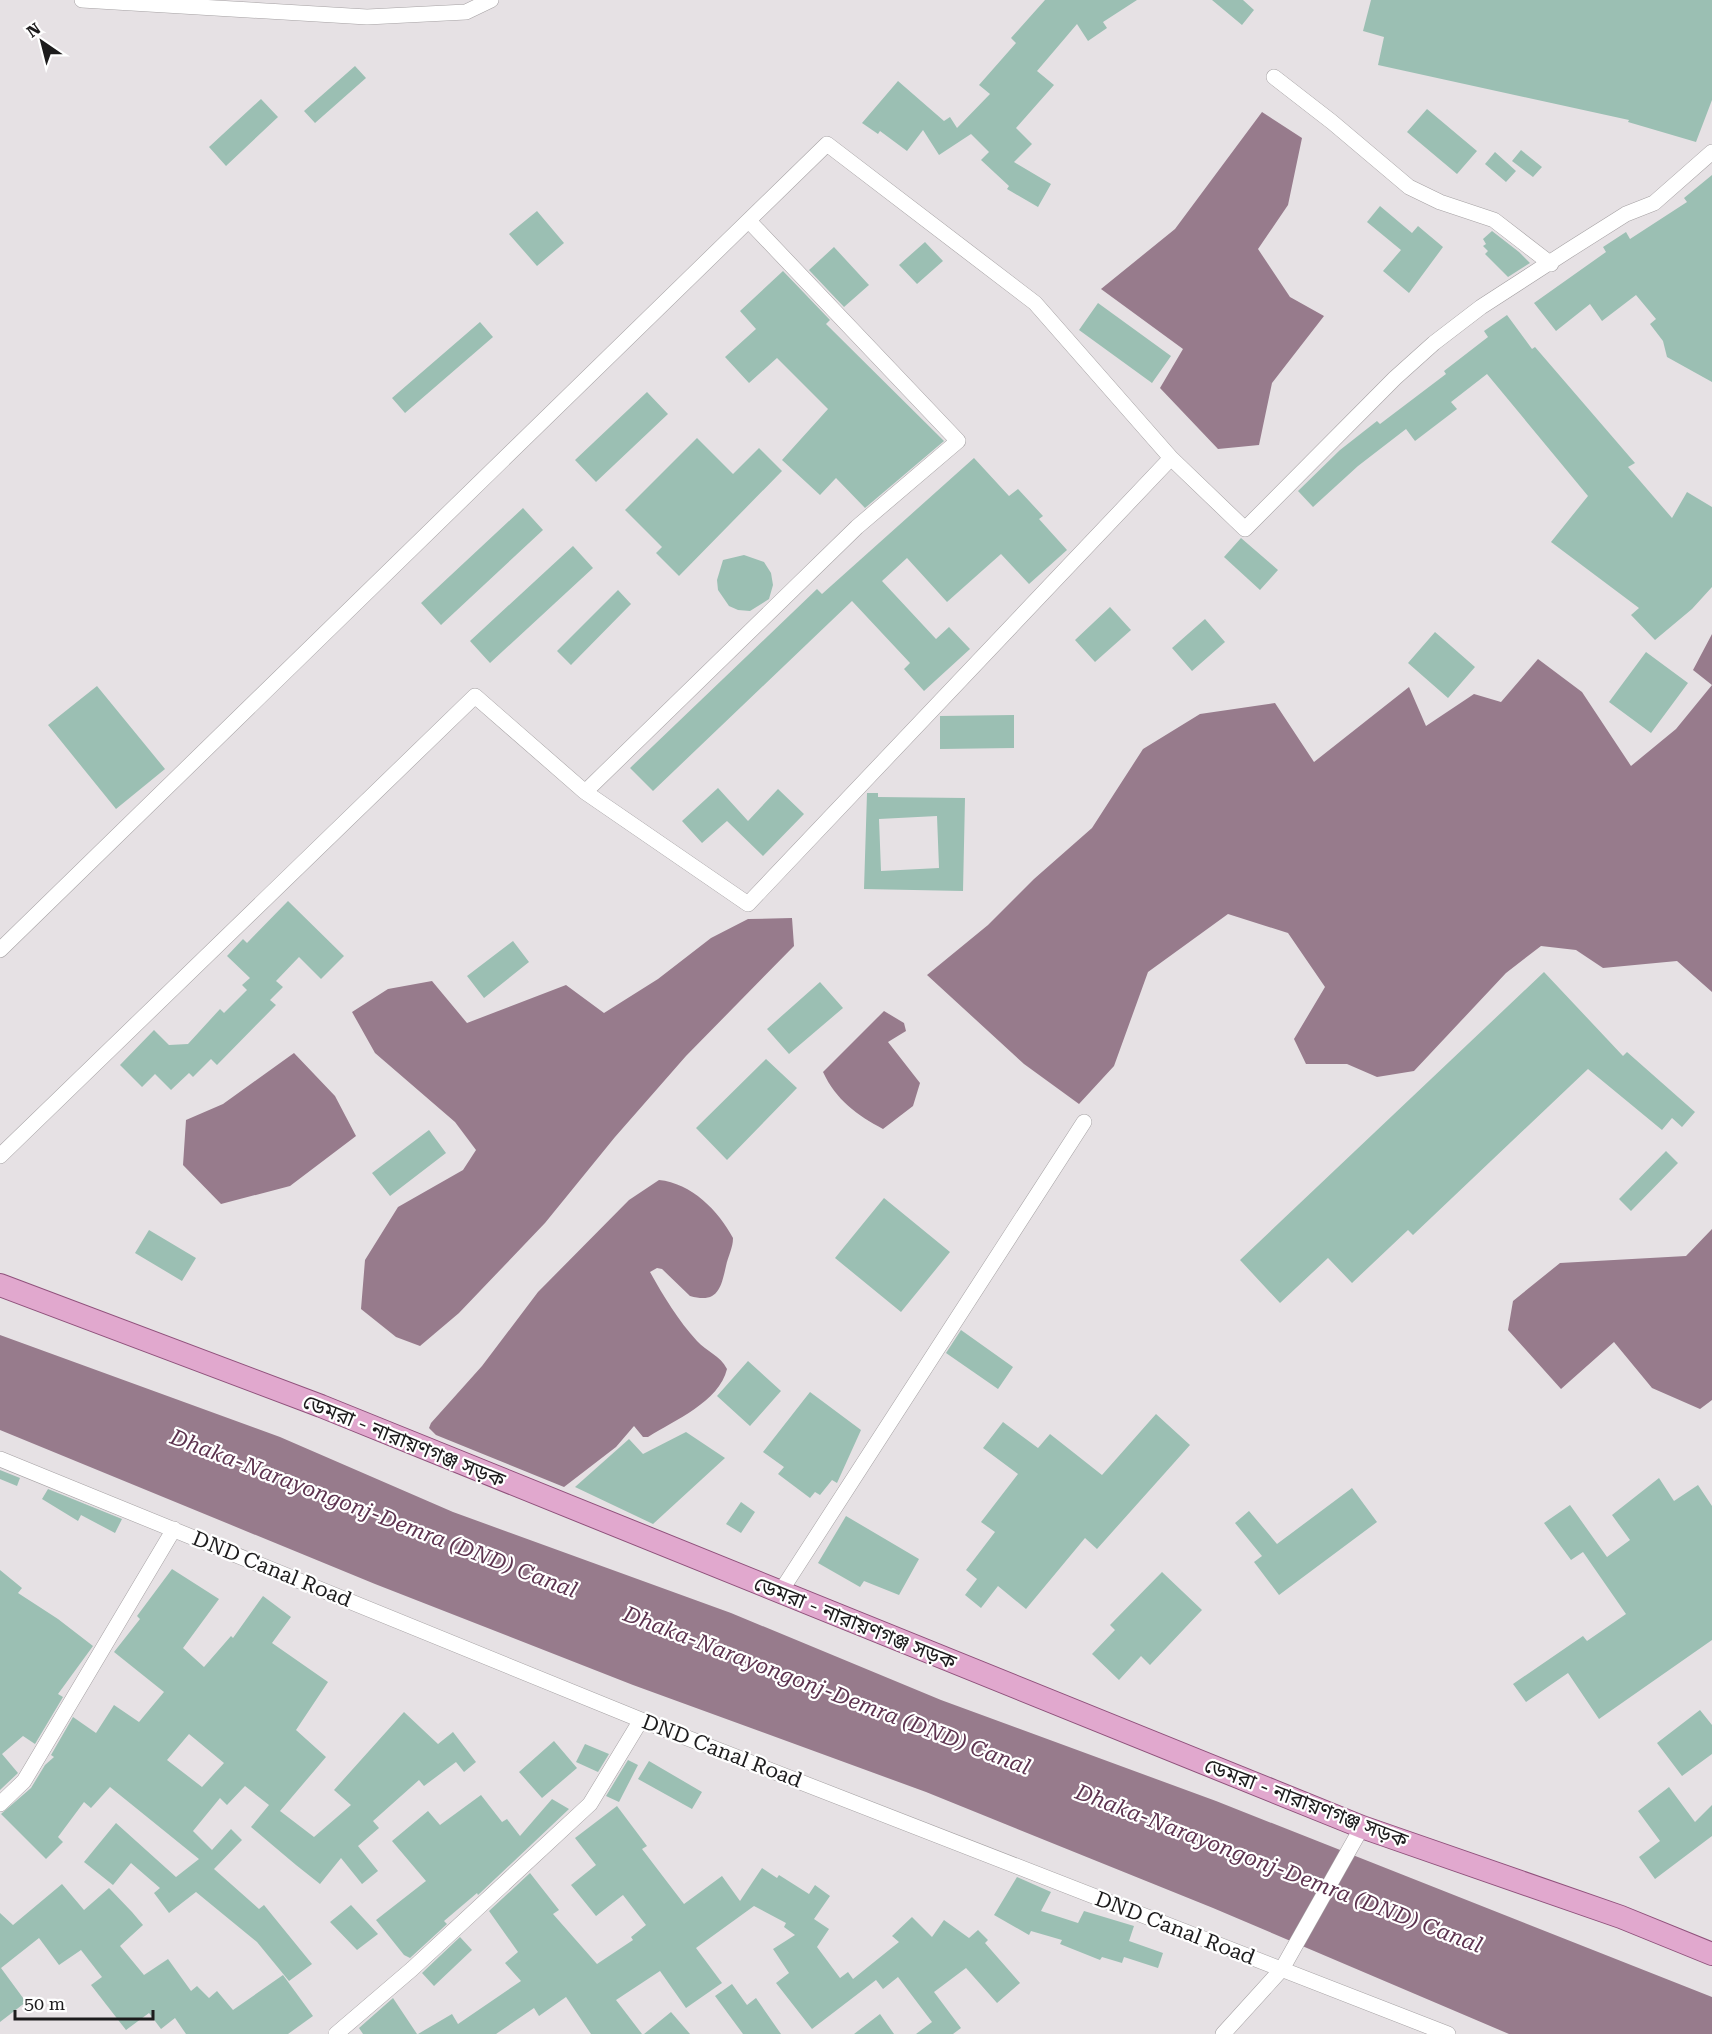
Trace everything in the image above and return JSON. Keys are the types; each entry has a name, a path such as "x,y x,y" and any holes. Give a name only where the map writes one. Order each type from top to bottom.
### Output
{"main road":[{"name":"ডেমরা - নারায়ণগঞ্জ সড়ক","path":"0,1286 321,1406 1362,1827 1621,1917 1712,1954"}],"street":[{"path":"82,0 367,17 466,12 490,0"},
{"path":"1274,77 1409,187 1440,202 1494,220 1551,264"},
{"path":"0,950 827,144 1035,303 1171,458 1245,529 1395,378 1434,343 1481,307 1626,214 1654,204 1712,152"},
{"path":"585,792 857,527 958,441 749,221"},
{"path":"0,1156 475,696 585,792 748,904 1171,458"},
{"path":"779,1593 1084,1122"},
{"name":"DND Canal Road","path":"0,1459 641,1720 1448,2034"},
{"path":"0,1804 24,1781 174,1529"},
{"path":"336,2034 412,1969 590,1804 641,1720"},
{"path":"1223,2034 1282,1969 1362,1827"}],"water":[{"path":"1262,112 1302,138 1288,205 1258,249 1290,297 1324,316 1272,383 1259,445 1218,449 1160,388 1183,349 1101,289 1175,229"},
{"path":"1712,634 1712,685 1693,670"},
{"path":"1538,659 1582,692 1631,766 1676,729 1712,685 1712,992 1677,961 1603,968 1576,950 1541,946 1506,973 1414,1071 1377,1077 1347,1064 1306,1064 1294,1039 1325,987 1288,933 1228,914 1148,972 1114,1066 1079,1104 1024,1064 927,975 988,925 1034,879 1092,828 1143,749 1200,714 1275,703 1314,762 1409,687 1426,726 1474,694 1501,702"},
{"path":"792,918 794,946 686,1056 615,1137 545,1223 459,1313 420,1346 396,1337 361,1309 365,1260 398,1207 463,1170 476,1150 455,1122 375,1053 352,1012 388,989 432,981 467,1023 566,985 604,1013 658,979 711,938 748,919"},
{"path":"884,1011 904,1023 906,1031 888,1042 920,1083 913,1106 883,1129 848,1106 834,1091 823,1072"},
{"path":"294,1053 335,1096 356,1136 290,1186 221,1204 183,1165 186,1120 223,1104"},
{"path":"659,1180 682,1187 703,1200 720,1218 733,1238 720,1287 712,1296 699,1298 690,1296 662,1269 657,1268 650,1272 684,1325 701,1345 721,1360 727,1369 715,1391 695,1409 648,1437 643,1437 634,1426 616,1447 564,1487 436,1435 429,1428 431,1423 482,1366 538,1292 629,1200"},
{"path":"1712,1229 1712,1400 1700,1409 1652,1388 1614,1342 1561,1389 1508,1330 1513,1301 1560,1263 1686,1256"},
{"name":"Dhaka-Narayongonj-Demra (DND) Canal","path":"0,1335 280,1437 453,1512 731,1613 941,1700 1216,1801 1712,1997 1712,2034 1509,2034 1213,1908 926,1792 633,1685 375,1584 0,1430"}],"building":[{"path":"1045,0 1137,0 1103,22 1107,28 1088,41 1077,24 1037,71 1054,85 1016,128 1032,144 1014,162 1051,184 1038,207 1007,189 1009,186 981,160 989,152 971,134 939,155 923,130 907,151 880,131 878,134 862,123 898,81 944,121 950,117 957,128 990,94 979,85 1016,43 1011,38"},
{"path":"1212,0 1243,0 1254,10 1242,25"},
{"path":"1371,0 1712,0 1712,100 1696,142 1628,122 1629,120 1378,65 1384,37 1363,31"},
{"path":"355,66 366,78 315,123 304,111"},
{"path":"261,99 278,117 226,166 209,147"},
{"path":"1427,109 1477,151 1457,174 1407,132"},
{"path":"1521,150 1542,167 1533,177 1512,161"},
{"path":"1495,152 1516,171 1506,182 1485,164"},
{"path":"1712,175 1712,382 1667,357 1663,341 1650,324 1656,319 1636,295 1602,321 1590,304 1556,331 1534,303 1606,252 1603,247 1626,232 1630,239 1687,202 1684,198"},
{"path":"1380,206 1412,233 1418,226 1443,247 1409,293 1383,271 1401,250 1367,222"},
{"path":"537,211 564,243 537,266 509,234"},
{"path":"1492,231 1530,263 1508,277 1485,254 1488,251 1483,246 1486,244 1483,239"},
{"path":"925,242 943,261 917,284 899,265"},
{"path":"834,247 869,285 844,307 809,270"},
{"path":"783,271 830,320 826,324 944,441 865,508 836,478 820,495 782,460 828,409 777,358 749,383 725,357 756,329 740,311"},
{"path":"1098,303 1171,356 1152,383 1079,330"},
{"path":"1507,315 1532,349 1535,347 1635,463 1628,467 1672,518 1687,492 1712,507 1712,587 1692,609 1655,640 1631,615 1639,608 1551,542 1588,496 1487,374 1451,402 1457,409 1415,441 1406,429 1358,466 1313,507 1298,491 1340,450 1377,421 1380,424 1446,374 1444,371 1488,337 1484,331"},
{"path":"480,322 493,337 405,413 392,398"},
{"path":"647,392 668,414 596,482 575,460"},
{"path":"697,438 733,474 759,448 782,471 679,576 656,553 662,547 625,510"},
{"path":"974,458 1009,496 1018,489 1043,516 1039,519 1067,550 1029,584 1001,554 947,602 907,558 882,581 936,639 949,627 970,649 924,691 904,669 910,663 852,601 653,791 630,768 817,589 822,594"},
{"path":"523,508 543,530 441,625 421,603"},
{"path":"1241,538 1278,570 1260,590 1224,557"},
{"path":"573,546 593,568 490,663 470,641"},
{"path":"744,555 764,562 771,573 773,585 769,599 750,611 738,610 729,606 718,590 717,580 723,560"},
{"path":"618,590 631,604 571,665 557,651"},
{"path":"1110,607 1131,630 1095,662 1075,640"},
{"path":"1205,619 1225,642 1192,671 1172,648"},
{"path":"1435,632 1475,667 1448,698 1408,663"},
{"path":"1646,652 1688,683 1651,733 1609,702"},
{"path":"97,686 165,769 116,809 48,725"},
{"path":"1014,715 1014,748 940,749 940,716"},
{"path":"718,788 748,821 778,789 804,814 763,856 727,821 702,843 682,821"},
{"path":"867,793 878,793 878,797 965,798 963,891 864,889","holes":["937,816 939,868 881,871 879,819"]},
{"path":"288,901 344,956 321,979 299,957 276,981 283,987 270,1000 276,1005 217,1065 211,1059 193,1077 189,1073 171,1090 155,1074 142,1087 120,1065 154,1030 169,1045 188,1044 220,1009 224,1013 247,990 242,985 250,978 227,956 243,939 247,943"},
{"path":"513,941 529,962 484,998 467,976"},
{"path":"1544,972 1623,1056 1627,1052 1695,1112 1682,1127 1672,1118 1662,1130 1588,1069 1413,1235 1408,1230 1352,1283 1328,1258 1280,1303 1240,1260"},
{"path":"820,982 843,1008 789,1054 767,1029"},
{"path":"766,1059 797,1088 727,1160 696,1128"},
{"path":"429,1130 446,1153 390,1196 372,1173"},
{"path":"1666,1151 1678,1163 1631,1211 1619,1199"},
{"path":"884,1198 950,1252 901,1312 835,1258"},
{"path":"149,1230 196,1258 182,1281 135,1253"},
{"path":"961,1330 1013,1367 998,1389 946,1353"},
{"path":"748,1361 781,1391 750,1426 717,1396"},
{"path":"810,1392 861,1430 837,1483 832,1480 820,1495 815,1492 810,1498 778,1474 784,1467 763,1452"},
{"path":"1156,1414 1190,1445 1097,1549 1085,1538 1026,1609 998,1586 981,1608 965,1595 977,1579 966,1570 995,1532 981,1522 1018,1474 983,1448 1003,1422 1038,1448 1050,1434 1102,1475"},
{"path":"686,1432 725,1458 653,1524 575,1487 629,1439 643,1454"},
{"path":"0,1470 20,1478 17,1486 0,1479"},
{"path":"1659,1478 1674,1501 1698,1485 1712,1506 1712,1640 1599,1719 1568,1673 1526,1702 1513,1684 1583,1636 1587,1641 1626,1614 1583,1552 1571,1560 1544,1523 1570,1505 1607,1557 1630,1540 1612,1515"},
{"path":"1352,1488 1377,1522 1279,1595 1254,1562 1262,1556 1235,1523 1249,1511 1277,1544"},
{"path":"48,1489 122,1519 115,1533 81,1515 78,1521 42,1499"},
{"path":"741,1502 755,1512 741,1533 726,1524"},
{"path":"846,1516 919,1559 899,1595 864,1581 860,1587 818,1563"},
{"path":"172,1569 219,1599 183,1648 204,1667 231,1636 233,1638 263,1596 291,1617 272,1643 328,1682 296,1730 326,1757 280,1811 314,1837 351,1805 334,1790 404,1712 438,1744 453,1732 476,1762 464,1772 456,1762 424,1786 419,1780 373,1821 379,1828 358,1846 378,1871 362,1884 341,1858 320,1884 296,1865 251,1827 269,1805 245,1786 227,1805 220,1798 193,1831 212,1850 231,1829 242,1840 214,1869 259,1909 264,1905 312,1964 289,1981 257,1942 196,1892 169,1913 154,1893 160,1888 131,1863 113,1885 84,1862 116,1823 176,1877 199,1859 110,1787 91,1808 84,1802 58,1837 63,1842 46,1859 1,1814 31,1788 45,1765 54,1757 51,1755 73,1717 96,1733 114,1705 139,1722 164,1692 114,1652 140,1619 137,1616","holes":["189,1734 224,1763 202,1787 167,1760"]},
{"path":"0,1570 22,1588 18,1593 58,1619 93,1646 58,1694 63,1697 35,1744 23,1736 2,1754 18,1773 0,1790"},
{"path":"1162,1572 1202,1610 1150,1665 1141,1656 1119,1680 1092,1654 1115,1630 1110,1625"},
{"path":"1700,1710 1712,1725 1712,1754 1682,1776 1657,1743"},
{"path":"554,1741 577,1768 542,1798 519,1772"},
{"path":"585,1744 609,1754 598,1772 576,1762"},
{"path":"628,1760 638,1765 619,1802 606,1796"},
{"path":"649,1761 702,1792 692,1809 638,1779"},
{"path":"1669,1787 1695,1822 1712,1805 1712,1836 1655,1879 1639,1857 1660,1841 1638,1811"},
{"path":"481,1795 502,1822 507,1819 520,1836 552,1799 569,1809 478,1895 477,1893 444,1921 447,1924 410,1958 404,1955 376,1920 426,1881 392,1841 428,1811 440,1825"},
{"path":"617,1806 647,1846 642,1849 684,1904 722,1876 740,1901 762,1868 777,1878 779,1875 809,1894 815,1885 830,1896 814,1919 829,1929 817,1947 840,1978 848,1972 853,1979 899,1942 892,1936 912,1917 932,1937 944,1920 969,1938 978,1930 988,1940 985,1943 1020,1983 997,2003 966,1968 934,1992 961,2028 953,2034 916,2034 932,2022 898,1977 883,1989 876,1980 812,2029 776,1983 789,1973 773,1949 795,1935 784,1927 786,1923 754,1906 696,1948 722,1983 686,2008 660,1971 616,2000 642,2034 591,2034 566,1997 539,2016 534,2008 496,2034 418,2034 452,2014 458,2024 521,1981 505,1963 518,1952 489,1911 530,1873 559,1910 553,1914 597,1964 633,1940 631,1937 646,1925 623,1895 596,1916 571,1885 596,1865 575,1838"},
{"path":"1017,1877 1051,1892 1041,1911 1078,1923 1084,1911 1134,1926 1129,1941 1163,1953 1158,1968 1124,1957 1122,1963 1102,1957 1100,1960 1060,1944 1062,1940 1031,1931 1029,1935 994,1915"},
{"path":"62,1884 84,1910 109,1888 132,1912 143,1925 120,1946 144,1975 168,1959 191,1991 197,1986 209,1998 217,1991 233,2010 283,1975 313,2016 288,2034 186,2034 175,2018 161,2029 149,2013 126,2030 91,1985 102,1977 81,1950 59,1965 39,1938 1,1968 26,2002 0,2022 0,1913 13,1925"},
{"path":"351,1905 378,1934 357,1950 330,1922"},
{"path":"460,1937 472,1950 434,1986 422,1973"},
{"path":"732,1984 747,2005 756,1998 781,2034 743,2034 715,1996"},
{"path":"393,1998 417,2034 363,2034 359,2028"},
{"path":"671,2012 690,2034 644,2034"},
{"path":"880,2014 894,2034 854,2034"}]}
